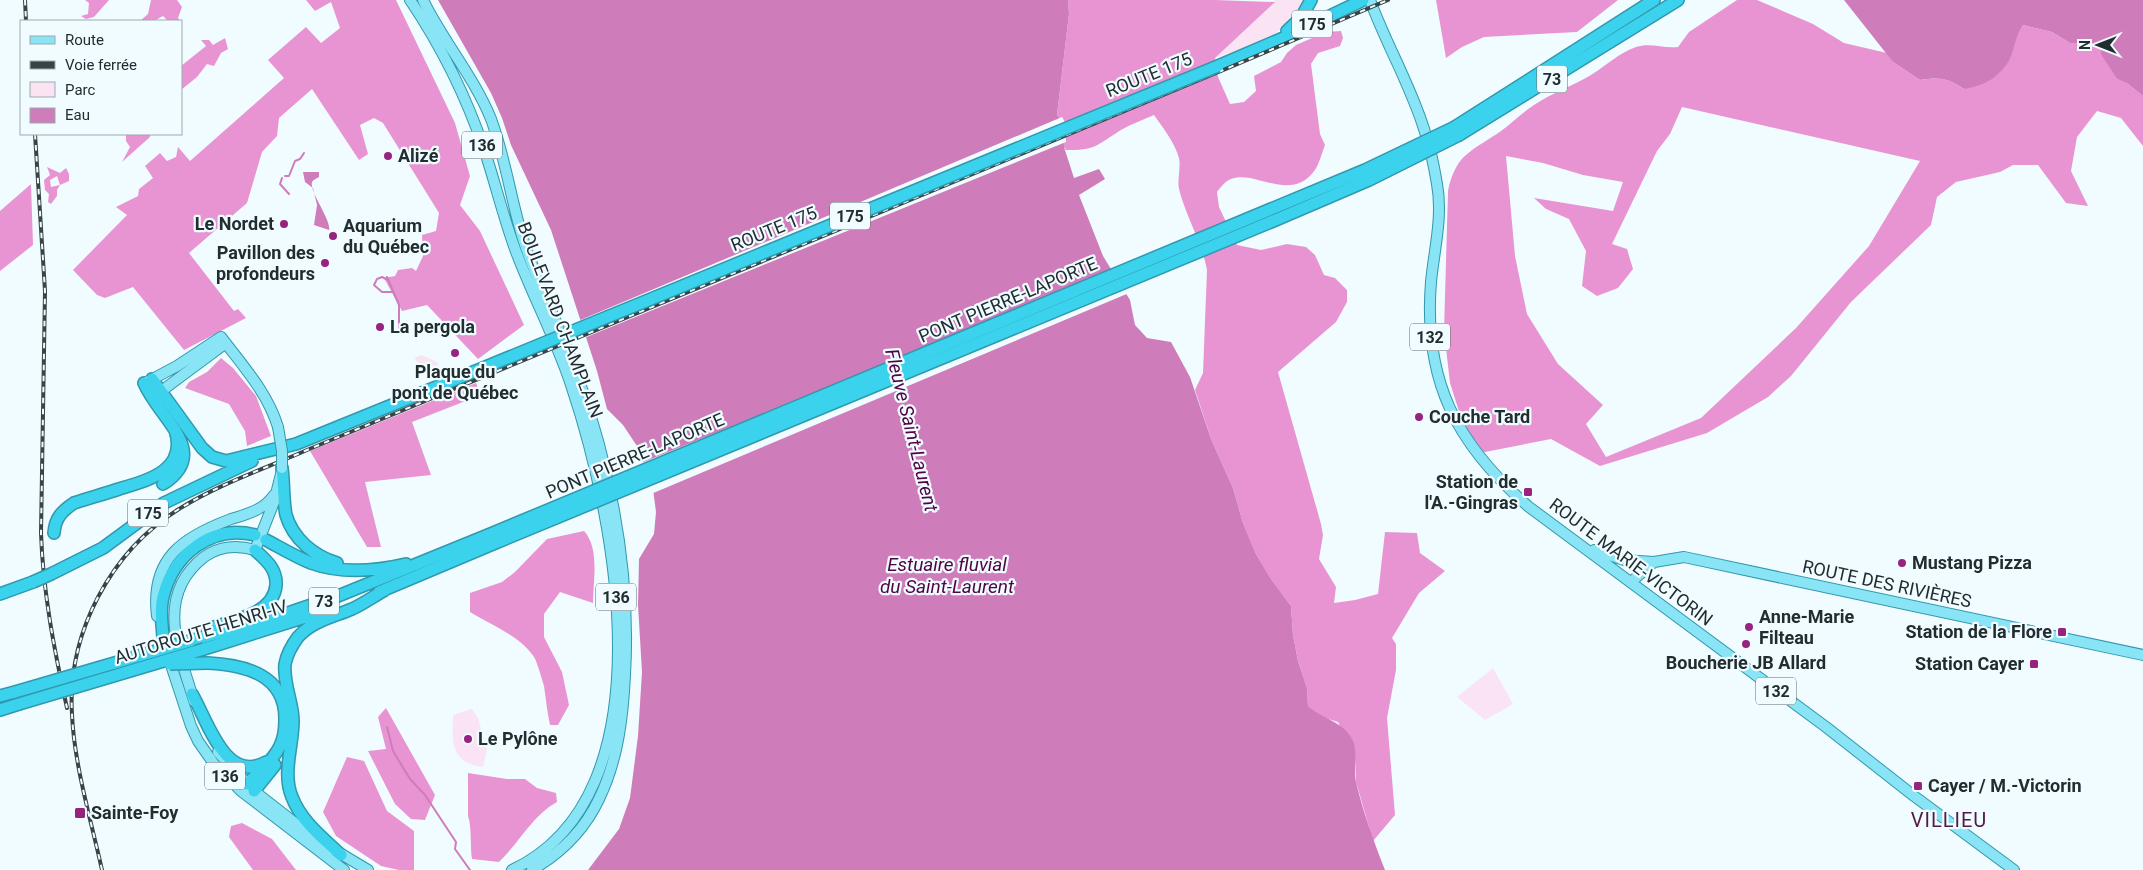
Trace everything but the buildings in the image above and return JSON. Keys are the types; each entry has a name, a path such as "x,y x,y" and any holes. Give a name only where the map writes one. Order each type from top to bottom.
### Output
{"highway":[{"name":"175","path":"1267,44 1294,27 1302,18 1311,0"},
{"name":"73","path":"1457,131 1654,0"},
{"name":"73","path":"1457,131 1644,22 1678,0"},
{"name":"175","path":"1267,44 1361,1"},
{"name":"ROUTE 175","path":"296,444 1218,66 1267,44"},
{"name":"PONT PIERRE-LAPORTE","path":"490,540 1322,194 1365,170 1457,131"},
{"path":"148,381 183,447 185,456 178,473 163,484"},
{"path":"156,395 202,448 212,457 219,460 235,460 296,444"},
{"path":"54,533 57,519 74,503 141,483 155,477 168,467 177,454 178,440 174,430"},
{"name":"175","path":"0,594 52,574 102,548 164,502 250,462 296,444"},
{"path":"281,480 286,514 291,528 299,540 324,559 336,563 374,568"},
{"path":"163,640 161,619 163,598 167,583 180,561 198,546 219,535 232,532 255,535"},
{"path":"266,540 310,562 323,566 354,570 394,567 444,554"},
{"name":"AUTOROUTE HENRI-IV","path":"0,696 199,640 338,596 444,554 490,540"},
{"name":"AUTOROUTE HENRI-IV","path":"0,710 158,664 199,640 301,620 385,590 490,540"},
{"path":"199,640 257,611 271,600 275,589 275,574 266,560 255,550"},
{"path":"341,854 312,828 291,796 288,767 292,708 285,671 288,654 305,631 385,590"},
{"path":"158,664 208,663 244,667 258,673 276,688 284,708 285,724 280,746 247,791"},
{"path":"192,694 213,737 232,760 240,765 251,767 270,760"},
{"path":"247,791 284,751 292,728"}],"main road":[{"name":"BOULEVARD CHAMPLAIN","path":"410,0 449,66 475,125 516,249 570,384 604,509 613,567 617,611 617,663 611,718 600,773 581,810 565,830 538,854 512,870"},
{"name":"BOULEVARD CHAMPLAIN","path":"424,0 491,119 524,242 570,355 587,403 605,470 620,549 626,596 627,645 624,698 614,757 606,783 585,822 562,849 532,870"},
{"name":"ROUTE MARIE-VICTORIN","path":"1370,0 1412,94 1425,130 1437,186 1438,206 1438,235 1431,290 1430,339 1437,375 1451,412 1479,458 1505,486 1529,507 2014,870"},
{"name":"ROUTE MARIE-VICTORIN","path":"1361,1 1406,95 1432,164"},
{"path":"148,381 224,340"},
{"path":"156,395 224,340"},
{"path":"224,340 258,384 271,407 278,427 281,480 255,550"},
{"name":"136","path":"281,480 268,503 259,509 208,528 192,536 176,549 159,580 156,601 157,614 163,640 185,710 198,741 214,764 344,870"},
{"name":"136","path":"255,550 240,546 210,553 192,568 182,582 175,601 174,632 192,694 205,730 213,745 247,791 313,837 368,870"},
{"name":"ROUTE DES RIVIÈRES","path":"1586,548 1624,560 1654,562 1684,557 2143,655"},
{"path":"1631,582 1654,562"}],"green space":[{"path":"1275,0 1307,0 1300,12 1280,31 1254,44 1215,58"},
{"path":"422,355 437,362 441,372 431,376 429,368 421,366 414,358"},
{"path":"1493,668 1513,704 1485,720 1457,697"},
{"name":"Le Pylône","path":"472,709 478,718 487,750 483,767 464,761 459,756 453,742 453,715"}],"shaded area":[{"path":"85,0 109,0 94,17 86,19 81,16 88,14 89,3"},
{"path":"151,0 177,0 182,7 178,18 179,20 167,20 163,16 156,20 141,20 148,14"},
{"path":"306,0 396,0 455,123 470,176 460,205 480,231 524,325 478,359 427,305 402,311 384,278 395,276 398,270 412,268 416,271 423,256 422,235 436,231 439,213 383,123 374,118 360,125 368,154 359,160 312,89 279,118 277,136 262,152 247,203 189,253 234,311 238,309 246,318 184,350 133,287 105,298 97,295 73,270 127,215 116,207 138,196 139,189 153,178 145,166 160,153 167,161 176,157 178,147 190,161 284,78 268,60 306,27 321,43 340,28 331,2 315,11"},
{"path":"1068,0 1275,2 1215,58 1218,77 1230,104 1244,102 1256,91 1254,76 1281,62 1296,45 1326,32 1341,31 1343,38 1340,46 1318,53 1311,64 1320,134 1325,145 1315,170 1305,180 1295,184 1284,185 1241,177 1231,179 1223,184 1217,192 1219,207 1237,245 1261,250 1287,244 1306,247 1315,255 1324,275 1335,278 1347,290 1347,302 1336,322 1278,372 1321,524 1323,535 1319,559 1336,587 1334,603 1378,594 1385,532 1417,533 1420,553 1445,571 1419,593 1392,638 1396,644 1396,670 1387,718 1395,815 1373,841 1356,782 1355,757 1338,722 1319,716 1308,706 1307,688 1298,661 1293,635 1291,606 1271,579 1256,554 1243,523 1233,488 1211,439 1195,390 1203,373 1207,270 1202,249 1179,189 1179,158 1175,147 1154,115 1125,128 1091,148 1066,150 1064,147 1063,122 1057,115 1069,14"},
{"path":"1436,0 1618,0 1577,32 1484,37 1462,47 1446,58"},
{"path":"1737,0 1757,0 1813,24 1844,43 1887,53 1893,62 1920,80 1943,79 1964,89 2010,59 2016,35 2023,25 2052,32 2070,43 2091,43 2101,50 2117,79 2128,84 2143,96 2143,146 2121,118 2097,111 2077,137 2071,171 2088,206 2066,203 2038,165 2013,165 2000,172 1956,182 1937,197 1931,225 1851,302 1791,376 1768,397 1707,433 1600,466 1551,439 1480,453 1464,427 1450,383 1444,331 1448,191 1454,172 1462,158 1541,101 1591,75 1636,47 1646,45 1678,47 1689,32","holes":["1682,107 1920,161 1869,246 1796,328 1701,418 1606,457 1586,424 1603,405 1558,364 1527,314 1515,256 1506,156 1543,163 1583,175 1623,182 1613,211 1534,198 1546,209 1569,219 1586,251 1582,286 1597,296 1618,288 1633,269 1627,249 1612,244 1657,151 1670,134"]},
{"path":"225,38 228,49 221,53 214,66 207,64 197,77 182,89 182,65 206,46 201,40 209,40 213,45"},
{"path":"126,135 150,135 122,162 130,147 126,141"},
{"path":"47,167 60,173 66,168 69,174 69,181 60,185 57,190 57,196 51,204 48,202 49,194 45,190 44,180 50,175","holes":["57,176 60,185 51,187 50,180"]},
{"path":"31,184 33,245 0,271 0,211"},
{"path":"221,358 233,368 256,396 271,436 247,446 245,431 229,404 185,388 189,382 207,372"},
{"path":"476,383 481,395 412,422 431,475 365,482 381,547 367,547 310,451"},
{"path":"584,531 589,538 594,556 593,603 560,592 544,614 544,637 562,672 569,705 558,725 550,725 544,686 534,657 513,637 470,612 470,593 502,582 515,572 547,539"},
{"path":"386,708 435,795 425,820 411,819 395,804 368,751 386,749 378,717"},
{"path":"347,757 364,761 387,811 414,831 414,870 399,870 381,866 336,836 323,812"},
{"path":"468,773 507,779 525,779 537,788 556,793 557,802 541,814 499,862 472,859 468,816"},
{"path":"242,823 272,839 296,870 253,870 229,837 231,826"}],"water":[{"name":"Estuaire fluvial du Saint-Laurent","path":"438,0 1068,0 1069,14 1057,115 1063,122 1064,147 1074,178 1099,169 1105,179 1079,195 1103,256 1130,300 1135,325 1147,338 1171,342 1190,377 1211,439 1233,488 1243,523 1256,554 1271,579 1291,606 1293,635 1298,661 1307,688 1308,706 1345,729 1353,741 1356,782 1369,827 1385,870 588,870 619,829 630,798 638,736 642,672 638,605 639,559 654,534 656,512 653,489 637,446 623,425 607,409 597,371 551,230 511,145 502,118 491,93"},
{"path":"1844,0 2143,0 2143,96 2128,84 2117,79 2101,54 2101,50 2091,43 2070,43 2052,32 2023,25 2010,59 1991,80 1978,86 1964,89 1943,79 1920,80 1893,62"},
{"path":"303,172 319,172 319,177 312,182 312,188 305,182"},
{"path":"314,193 327,220 329,230 314,225 317,205"}],"pier":[{"path":"1062,117 1065,122 1066,142 584,338 578,321"},
{"path":"1116,271 1129,293 651,494 641,463"}],"waterway":[{"path":"285,176 289,176 295,161 300,159 304,153"},
{"path":"282,178 280,184 289,194"},
{"path":"388,280 382,277 377,279 374,285 382,292 393,292"},
{"path":"387,277 399,305 399,332"},
{"path":"387,727 393,751 410,779 425,795 456,842 455,849 470,870"}],"railway":[{"path":"25,0 26,20"},
{"path":"102,870 79,772 73,733 72,684 77,654 86,625 98,597 114,571 133,547 179,509 242,477 1388,0"},
{"path":"35,135 45,291 42,555 50,620 67,708"}],"place":[{"name":"Alizé","path":"388,156"},
{"name":"Le Nordet","path":"284,224"},
{"name":"Aquarium du Québec","path":"333,236"},
{"name":"Pavillon des profondeurs","path":"325,263"},
{"name":"La pergola","path":"380,327"},
{"name":"Plaque du pont de Québec","path":"455,353"},
{"name":"Couche Tard","path":"1419,417"},
{"name":"Station de l'A.-Gingras","path":"1528,492"},
{"name":"Mustang Pizza","path":"1902,563"},
{"name":"Anne-Marie Filteau","path":"1749,627"},
{"name":"Station de la Flore","path":"2062,632"},
{"name":"Boucherie JB Allard","path":"1746,644"},
{"name":"Station Cayer","path":"2034,664"},
{"name":"Le Pylône","path":"468,739"},
{"name":"Cayer / M.-Victorin","path":"1918,786"},
{"name":"Sainte-Foy","path":"80,813"}],"district":[{"name":"VILLIEU","path":"1949,820"}],"water label":[{"name":"Fleuve Saint-Laurent","path":"912,430"}]}
